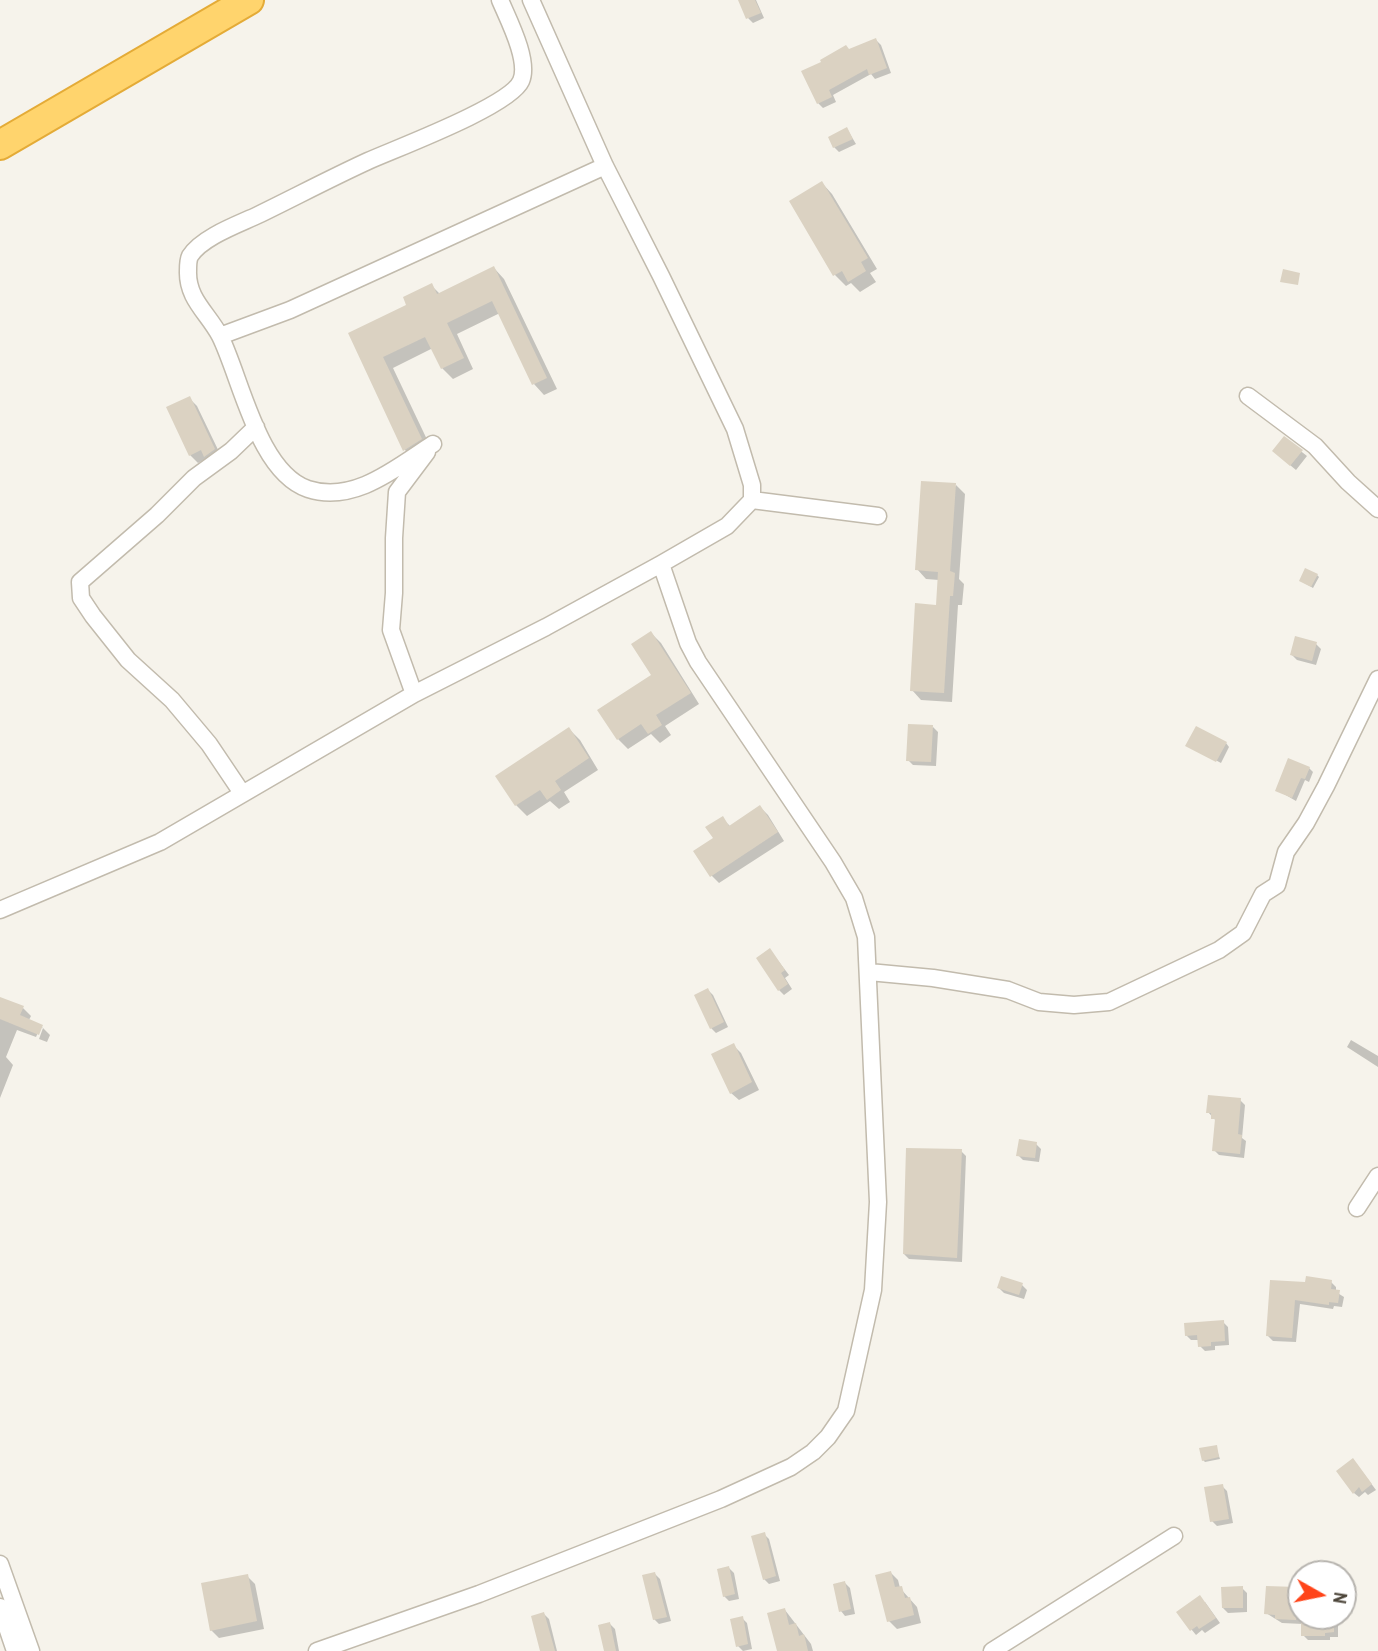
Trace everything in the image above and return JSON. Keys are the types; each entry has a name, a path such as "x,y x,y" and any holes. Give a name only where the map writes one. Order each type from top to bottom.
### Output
{"highway":[{"path":"0,145 249,0"}],"street":[{"path":"414,694 391,629 397,492 433,444 356,489 339,493 309,489 294,482 281,470 262,441 219,336 191,296 188,283 190,256 216,235 366,162 457,122 510,94 520,83 524,65 500,0"},
{"path":"0,910 160,842 414,694 546,627 727,526 752,500 752,485 734,429 605,166 531,0"},
{"path":"219,336 290,310 605,166"},
{"path":"1248,396 1315,446 1348,482 1378,509"},
{"path":"242,793 209,744 172,700 128,660 93,616 81,598 80,582 194,478 231,451 256,427"},
{"path":"752,500 878,516"},
{"path":"317,1651 479,1594 721,1499 791,1467 813,1452 828,1437 846,1411 873,1290 878,1202 866,937 854,898 833,862 698,662 688,643 661,564"},
{"path":"869,972 1008,989 1039,1002 1074,1005 1109,1002 1219,950 1243,933 1263,894 1277,885 1286,852 1311,814 1378,679"},
{"path":"1357,1208 1378,1176"},
{"path":"992,1651 1174,1536"},
{"path":"0,1564 32,1651"},
{"path":"0,1607 15,1651"}],"building":[{"path":"738,0 755,0 761,13 746,19"},
{"path":"876,38 887,68 869,75 867,69 829,90 832,97 817,104 801,71 821,62 820,60 846,45 849,49"},
{"path":"847,127 853,139 833,148 828,137"},
{"path":"822,181 868,258 861,262 866,271 848,282 842,271 833,276 789,201"},
{"path":"494,266 547,378 532,385 492,301 447,323 464,358 441,369 425,337 383,357 422,439 403,451 348,333 406,305 403,297 432,283 437,294"},
{"path":"1283,269 1300,273 1298,285 1280,282"},
{"path":"190,396 215,449 204,457 201,450 189,456 166,407"},
{"path":"1284,436 1303,450 1290,466 1272,451"},
{"path":"921,481 956,483 950,571 955,573 953,596 950,596 944,693 910,691 915,603 936,605 938,572 915,570"},
{"path":"1305,568 1318,574 1311,587 1299,581"},
{"path":"651,631 691,693 656,715 662,725 648,734 641,724 617,740 597,710 651,675 631,644"},
{"path":"1295,636 1317,642 1312,661 1290,655"},
{"path":"908,724 933,725 931,762 906,761"},
{"path":"1196,726 1227,742 1216,762 1185,746"},
{"path":"569,727 589,758 555,781 561,790 547,800 540,790 515,806 495,776"},
{"path":"1288,758 1310,767 1305,779 1301,778 1292,798 1275,791"},
{"path":"760,805 778,832 710,877 693,851 713,838 705,827 723,816 729,826"},
{"path":"770,948 785,970 781,973 788,984 778,991 756,958"},
{"path":"708,988 724,1022 710,1029 694,995"},
{"path":"0,997 24,1006 20,1015 43,1025 39,1035 0,1019"},
{"path":"734,1043 752,1082 730,1094 711,1054"},
{"path":"1208,1095 1241,1098 1238,1134 1242,1135 1240,1154 1212,1151 1215,1119 1211,1119 1211,1113 1206,1113"},
{"path":"1019,1139 1037,1142 1035,1158 1016,1156"},
{"path":"906,1148 962,1149 957,1258 903,1254"},
{"path":"1001,1276 1023,1283 1019,1295 997,1288"},
{"path":"1306,1276 1332,1280 1331,1289 1340,1290 1338,1303 1329,1302 1329,1305 1295,1300 1292,1338 1266,1336 1270,1280 1305,1282"},
{"path":"1224,1320 1225,1341 1198,1347 1197,1335 1185,1336 1184,1323"},
{"path":"1217,1445 1219,1457 1202,1461 1199,1448"},
{"path":"1353,1458 1372,1484 1362,1492 1359,1487 1353,1494 1336,1471"},
{"path":"1223,1484 1229,1519 1210,1522 1204,1487"},
{"path":"765,1532 776,1576 763,1580 751,1536"},
{"path":"729,1566 735,1594 723,1597 717,1569"},
{"path":"891,1571 895,1587 902,1586 905,1598 910,1597 914,1615 887,1622 875,1575"},
{"path":"655,1572 667,1617 653,1620 642,1575"},
{"path":"248,1574 257,1621 210,1631 201,1583"},
{"path":"845,1581 851,1609 839,1612 833,1584"},
{"path":"1243,1586 1243,1608 1222,1608 1221,1587"},
{"path":"1266,1586 1287,1587 1287,1620 1275,1619 1275,1615 1264,1614"},
{"path":"1200,1595 1216,1618 1199,1629 1197,1626 1190,1631 1176,1612"},
{"path":"785,1608 789,1625 796,1623 799,1636 804,1634 808,1651 777,1651 767,1613"},
{"path":"544,1612 555,1651 540,1651 531,1616"},
{"path":"743,1616 748,1644 736,1647 730,1619"},
{"path":"610,1622 616,1651 604,1651 598,1625"},
{"path":"1301,1630 1334,1630 1325,1633 1325,1636 1301,1636"}]}
